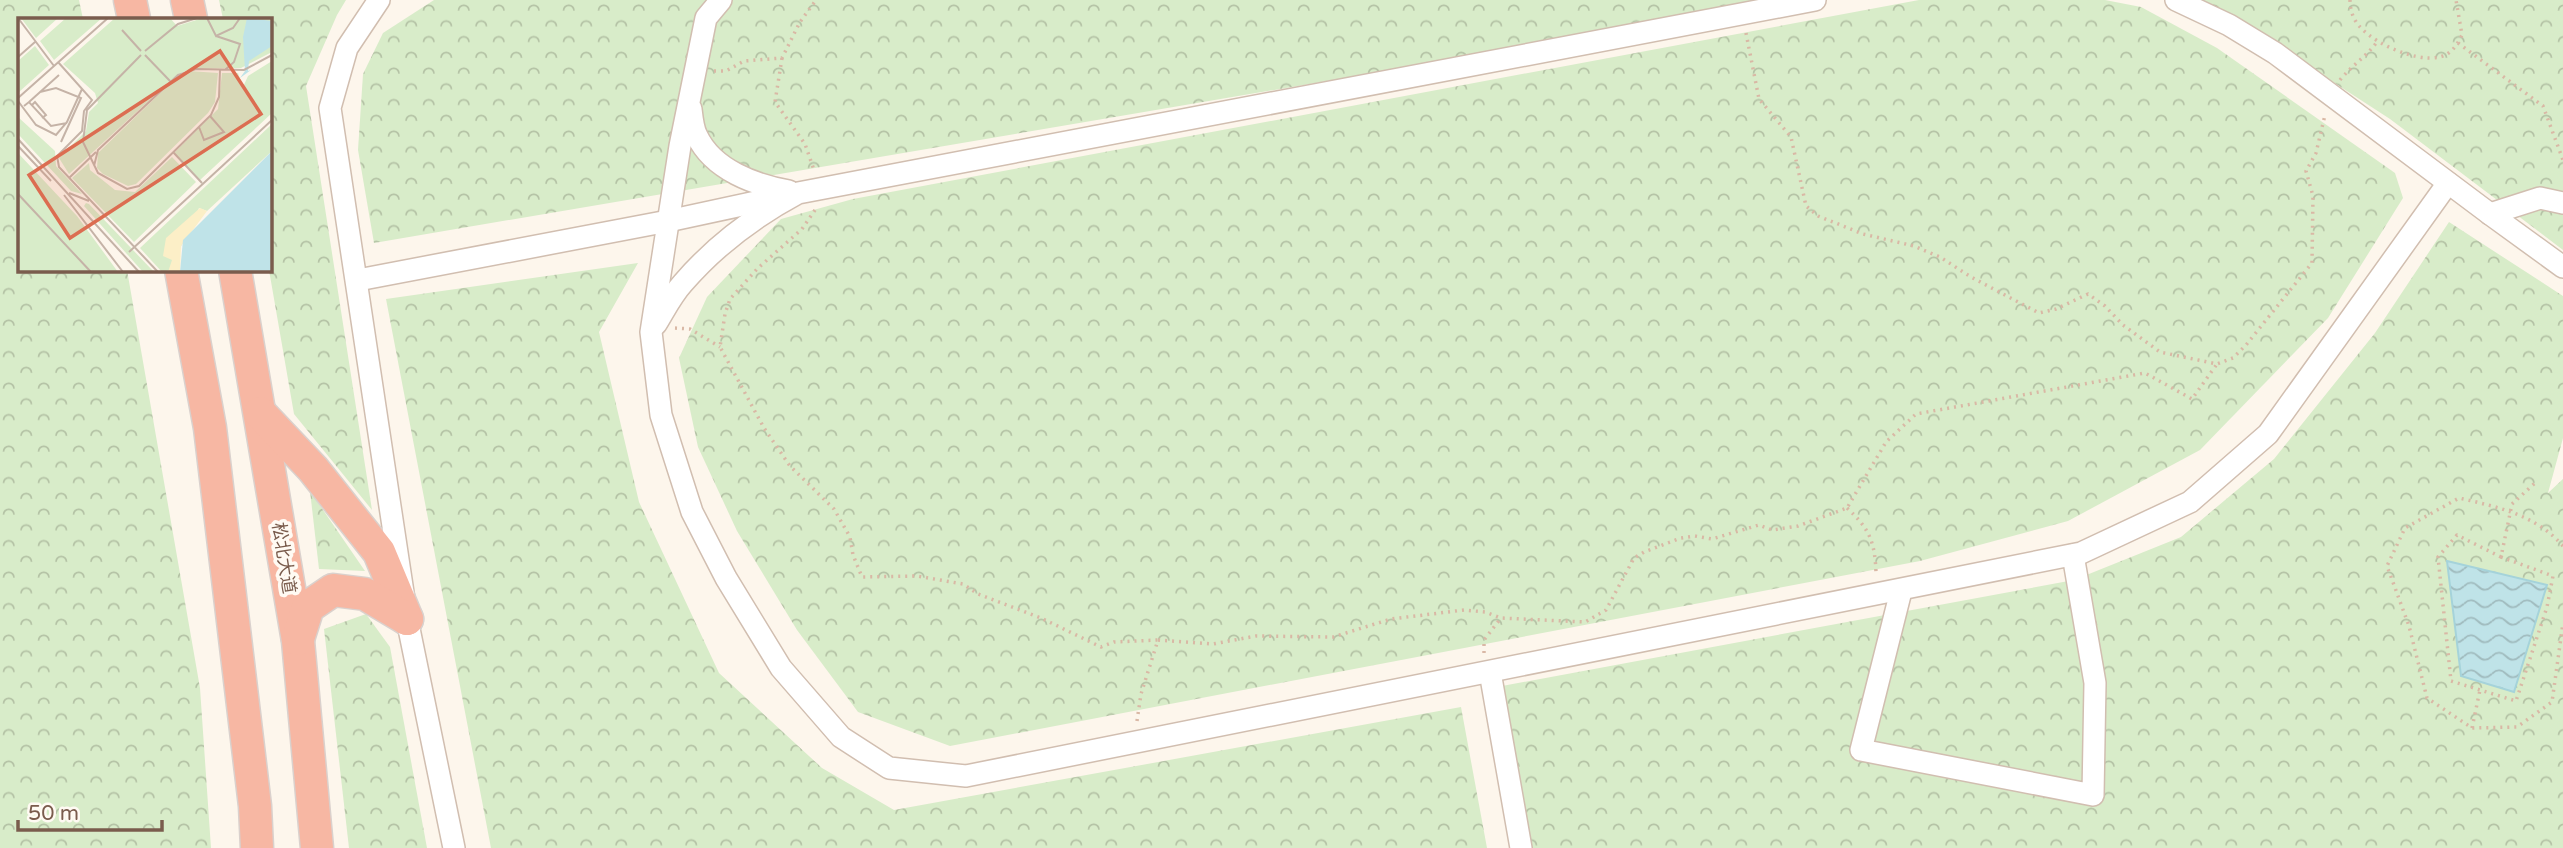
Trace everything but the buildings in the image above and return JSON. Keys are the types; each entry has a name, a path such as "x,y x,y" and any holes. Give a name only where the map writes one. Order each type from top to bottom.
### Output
{"highway":[{"path":"130,0 134,18"},
{"path":"187,0 191,18"},
{"path":"181,271 210,428 255,806 257,848"},
{"name":"松北大道","path":"235,271 298,641 317,848"},
{"path":"260,413 313,469 379,552 407,619"},
{"path":"298,641 308,607 333,590 365,594 407,619"}],"street":[{"path":"379,0 347,48 330,108 407,619 454,848"},
{"path":"721,0 706,18 668,221 654,327 661,415 692,512 726,578 781,668 841,737 890,768 966,776 2073,555 2190,502 2268,434 2448,183"},
{"path":"358,280 668,221 798,193 1815,0"},
{"path":"2176,0 2229,25 2275,53 2563,267"},
{"path":"689,102 696,135 710,156 761,186 798,193"},
{"path":"654,327 681,285 720,246 763,212 798,193"},
{"path":"2490,214 2540,198 2563,203"},
{"path":"1902,591 1861,750 2094,795 2095,683 2073,555"},
{"path":"1490,672 1521,848"}],"path":[{"path":"720,347 724,314 730,299 757,269 802,229 818,205 820,189 805,144 775,102 782,58 800,22 816,0"},
{"path":"2350,0 2353,18 2377,42 2419,57 2439,58 2455,49 2462,36 2456,0"},
{"path":"1742,14 1759,99 1791,137 1806,206 1818,216 1863,234 1914,246 1940,257 1971,277 2039,313 2056,309 2088,294 2105,306 2123,325 2160,352 2217,364 2233,358 2246,345 2312,263 2313,196 2306,171 2316,153 2329,93 2347,71 2367,56 2377,42"},
{"path":"2458,43 2489,65 2512,86 2543,106 2563,160"},
{"path":"695,70 726,71 744,61 782,58"},
{"path":"654,327 690,330 720,347 764,428 790,466 834,509 850,537 853,555 862,578 917,576 963,584 978,594 1041,618 1101,647 1114,642 1158,640 1213,644 1256,636 1332,637 1391,619 1464,610 1485,612 1501,618 1585,622 1606,610 1634,558 1644,552 1681,538 1695,536 1712,539 1759,525 1772,530 1798,526 1847,508 1886,442 1916,414 2145,373 2192,399 2217,364"},
{"path":"2501,557 2512,504 2535,483"},
{"path":"2563,547 2553,535 2511,510 2459,498 2405,528 2387,566 2409,626 2427,698 2472,728 2517,727 2552,702 2563,622"},
{"path":"1847,508 1860,520 1874,542 1878,595"},
{"path":"2457,535 2501,557 2553,576 2547,607 2516,701 2451,681 2438,557 2457,535"},
{"path":"1490,672 1484,640 1501,618"},
{"path":"1137,742 1141,694 1158,640"},
{"path":"2472,728 2480,690"}],"green space":[{"path":"0,0 79,0 83,18 18,18 18,271 127,271 200,688 211,848 0,848"},
{"path":"219,0 346,0 306,86 372,510 294,414 269,271 271,18 223,18"},
{"path":"434,0 1803,0 374,243 358,150 363,74 383,33"},
{"path":"1919,0 2105,0 2141,7 2217,48 2395,173 2403,198 2328,318 2200,450 2068,521 1920,561 950,746 858,712 797,630 737,531 698,447 679,358 707,297 781,219 853,199"},
{"path":"2194,0 2563,0 2563,250 2390,119 2279,47"},
{"path":"2449,222 2563,296 2563,438 2548,493 2563,479 2563,848 1532,848 1502,686 2074,580 2181,537 2274,459 2375,333"},
{"path":"638,263 599,332 639,502 719,673 822,768 894,810 1461,707 1487,848 491,848 386,299"},
{"path":"310,491 365,571 319,569"},
{"path":"366,614 390,647 427,848 349,848 324,629"}],"water":[{"path":"2447,561 2547,585 2514,692 2461,676"}]}
